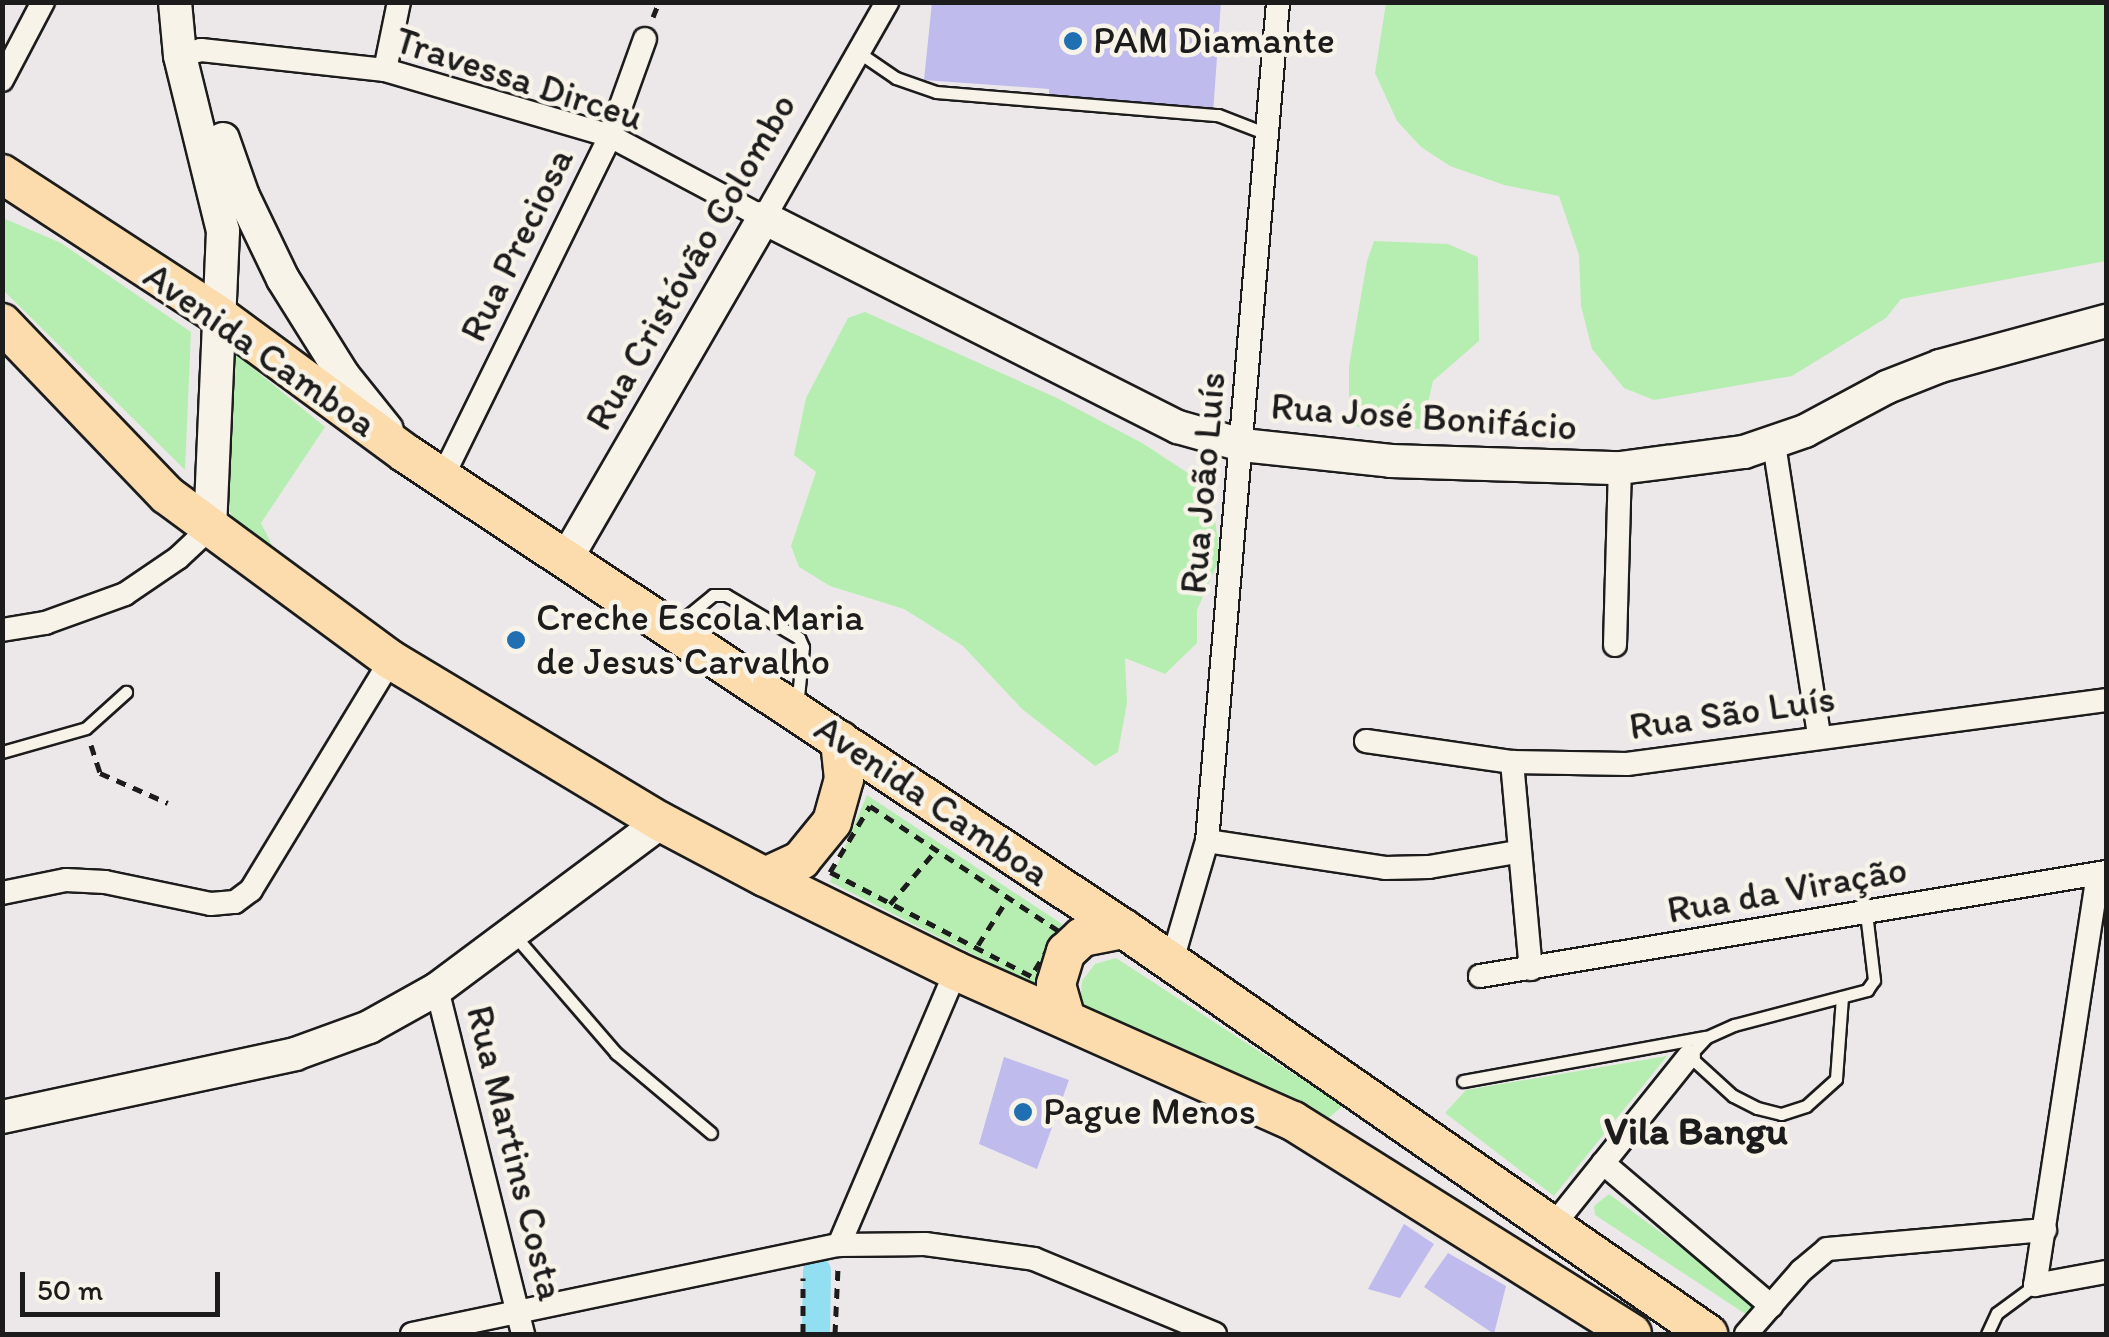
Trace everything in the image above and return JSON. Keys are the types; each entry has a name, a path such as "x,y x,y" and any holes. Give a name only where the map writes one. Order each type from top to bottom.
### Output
{"main road":[{"name":"Avenida Camboa","path":"2,174 20,192 218,315 405,453 565,561 1124,929 1708,1334"},
{"path":"10,339 167,495 391,660 661,822 765,878 966,959 1065,1016 1292,1121 1632,1334"},
{"path":"765,878 801,860 832,822 844,778 840,740"},
{"path":"1065,1016 1056,984 1066,952 1082,938 1124,929"}],"street":[{"path":"2,80 43,2"},
{"path":"175,2 243,196 283,278 344,375 405,453"},
{"path":"2,630 46,623 125,594 178,558 210,528 223,231 191,53 196,2"},
{"path":"385,70 399,2"},
{"name":"Rua Cristóvão Colombo","path":"565,561 886,2"},
{"name":"Rua João Luís","path":"1171,964 1207,841 1278,2"},
{"name":"Rua Preciosa","path":"442,478 610,136 646,39"},
{"name":"Travessa Dirceu","path":"191,53 385,70 610,136 764,218"},
{"name":"Rua José Bonifácio","path":"764,218 1146,414 1242,444 1391,461 1620,468 1774,444 1927,370 2106,321"},
{"path":"1774,444 1819,736"},
{"path":"1615,645 1620,468"},
{"path":"2,893 66,880 104,882 211,904 235,902 250,890 391,660"},
{"name":"Rua São Luís","path":"1366,741 1512,762 1626,764 1700,758 1819,736 2106,700"},
{"path":"1512,762 1517,852 1531,969"},
{"path":"2,1116 295,1054 368,1028 437,989 661,822"},
{"path":"1207,841 1385,868 1429,866 1517,852"},
{"path":"2102,873 2035,1284 2106,1272"},
{"name":"Rua da Viração","path":"1480,976 2102,873"},
{"path":"839,1245 966,959"},
{"name":"Rua Martins Costa","path":"437,989 521,1324"},
{"path":"1552,1226 1689,1056"},
{"path":"1604,1162 1771,1306"},
{"path":"1746,1334 1827,1249 2045,1230"},
{"path":"412,1334 521,1324 839,1245 976,1248 1034,1259 1215,1334"}],"lane":[{"path":"858,52 896,78 936,92 1218,114 1267,134"},
{"path":"670,629 713,595 726,595 799,638 802,648 796,711"},
{"path":"2,752 86,728 126,692"},
{"path":"1464,1081 1706,1037 1734,1025 1866,990 1874,980 1866,912"},
{"path":"512,933 616,1052 711,1134"},
{"path":"1706,1037 1689,1056 1733,1096 1756,1108 1781,1114 1806,1106 1836,1078 1842,997"},
{"path":"1987,1334 1997,1313 2035,1284"}],"path":[{"path":"86,728 100,773 168,804"},
{"path":"870,806 1008,898 1059,931 1031,976 966,959 890,904 830,872 870,806"},
{"path":"890,904 936,850"},
{"path":"966,959 1008,898"},
{"path":"836,1334 839,1245"},
{"path":"802,1334 804,1252"}],"green space":[{"path":"1386,3 2106,3 2106,261 1901,299 1886,318 1792,376 1654,400 1624,388 1592,349 1581,306 1579,255 1559,196 1504,185 1450,166 1421,147 1397,121 1375,73"},
{"path":"3,218 61,243 191,332 185,470 3,290"},
{"path":"1374,241 1448,244 1478,257 1479,341 1433,381 1422,429 1349,426 1349,366"},
{"path":"865,312 1057,398 1142,443 1211,488 1220,558 1197,610 1197,643 1165,674 1125,658 1127,703 1118,752 1095,766 1022,709 963,646 904,609 830,586 799,567 791,546 816,472 794,455 806,398 848,318"},
{"path":"232,351 325,427 261,523 279,559 238,529 228,508 222,462"},
{"path":"867,795 1062,924 1034,985 830,882"},
{"path":"1116,958 1343,1106 1321,1124 1080,1005 1082,981 1095,964"},
{"path":"1667,1056 1554,1196 1445,1113 1466,1090"},
{"path":"1609,1194 1757,1304 1750,1317 1595,1215 1594,1206"}],"building":[{"name":"PAM Diamante","path":"932,2 1221,2 1213,113 1049,97 1049,89 924,80"},
{"name":"Pague Menos","path":"1004,1057 1069,1080 1037,1169 979,1144"},
{"path":"1404,1224 1434,1244 1400,1298 1368,1289"},
{"path":"1448,1253 1506,1286 1494,1334 1424,1287"}],"waterway":[{"path":"816,1334 817,1271"}],"place":[{"name":"PAM Diamante","path":"1073,41"},
{"name":"Creche Escola Maria de Jesus Carvalho","path":"516,640"},
{"name":"Pague Menos","path":"1023,1112"}],"district":[{"name":"Vila Bangu","path":"1696,1130"}]}
